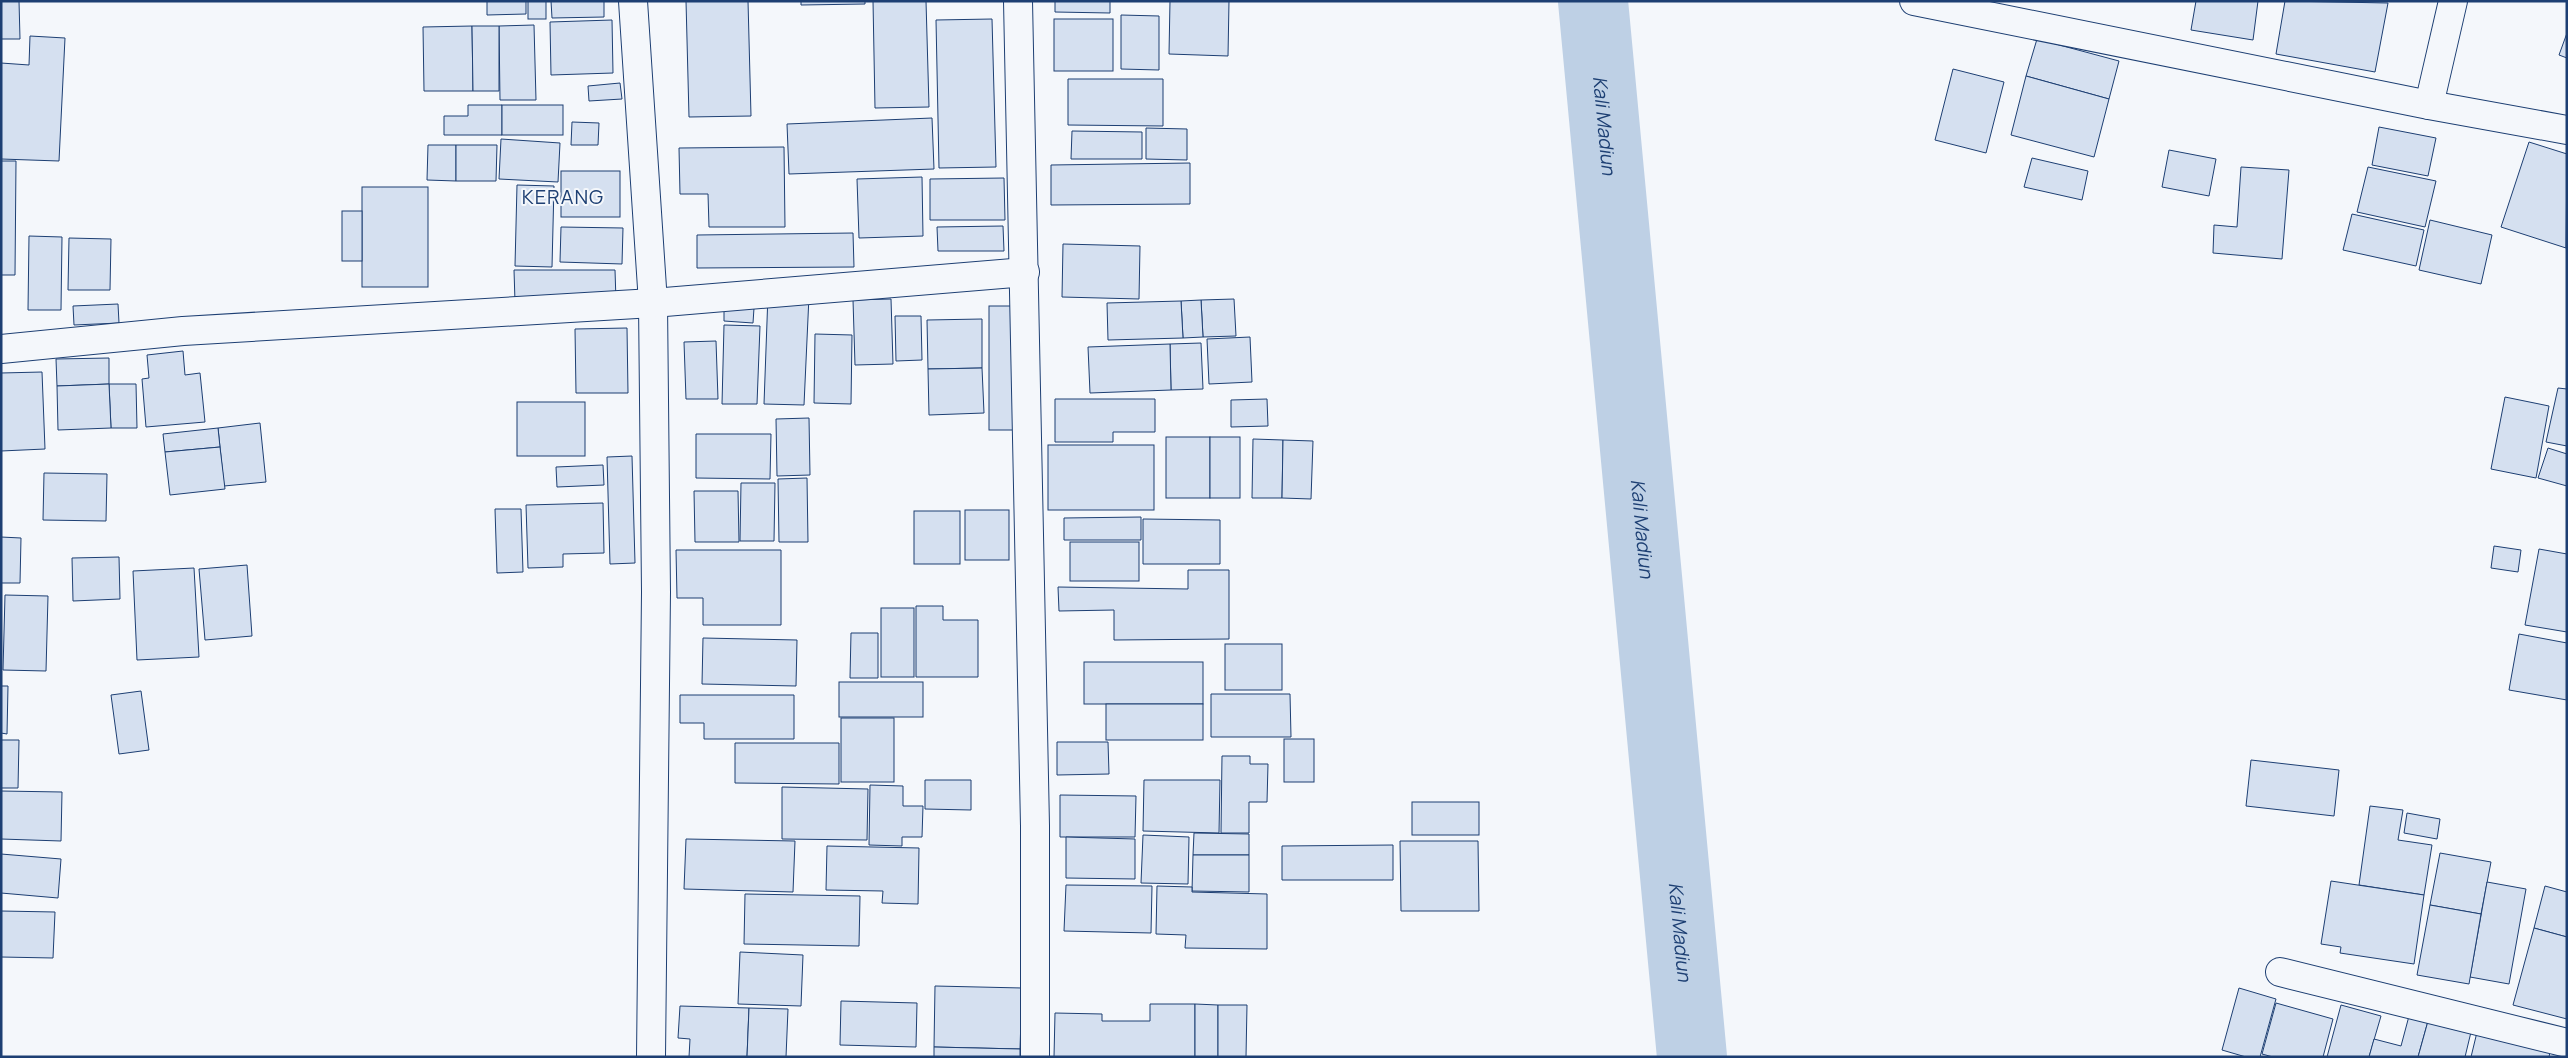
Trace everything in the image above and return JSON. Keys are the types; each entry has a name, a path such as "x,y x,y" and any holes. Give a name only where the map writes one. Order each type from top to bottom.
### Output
{"street":[{"path":"633,1 653,303 656,592 651,1057"},
{"path":"1018,1 1035,826 1035,1057"},
{"path":"1914,1 2429,105 2567,130"},
{"path":"2429,105 2453,1"},
{"path":"1,349 183,331 653,303 1025,272"},
{"path":"2280,972 2567,1043"}],"building":[{"path":"1,1 19,1 20,39 1,39"},
{"path":"487,1 526,1 526,14 487,15"},
{"path":"528,1 546,1 546,19 528,19"},
{"path":"551,1 604,1 604,17 552,18"},
{"path":"686,1 748,1 751,116 689,117"},
{"path":"801,1 865,1 865,4 801,5"},
{"path":"873,1 926,1 929,107 875,108"},
{"path":"1055,1 1110,1 1110,13 1055,12"},
{"path":"1170,1 1229,1 1228,56 1169,54"},
{"path":"2196,1 2258,1 2253,40 2191,30"},
{"path":"2285,1 2388,3 2375,72 2276,54"},
{"path":"1121,15 1159,16 1159,70 1121,69"},
{"path":"992,19 996,167 939,168 936,20"},
{"path":"1054,19 1113,19 1113,71 1054,71"},
{"path":"612,20 613,73 551,75 550,22"},
{"path":"534,25 536,100 500,100 499,26"},
{"path":"472,26 473,91 424,91 423,27"},
{"path":"472,26 499,26 499,91 473,91"},
{"path":"2567,33 2567,58 2559,55"},
{"path":"30,36 65,38 59,161 1,159 1,63 29,65"},
{"path":"2037,39 2119,61 2109,99 2026,76"},
{"path":"1953,69 2004,82 1986,153 1935,140"},
{"path":"2026,76 2109,99 2094,157 2011,135"},
{"path":"1068,79 1163,79 1163,126 1068,125"},
{"path":"620,83 622,99 589,101 588,86"},
{"path":"468,105 502,105 502,135 444,135 444,116 468,116"},
{"path":"502,105 563,105 563,135 502,135"},
{"path":"932,118 934,169 789,174 787,124"},
{"path":"572,122 599,123 598,145 571,145"},
{"path":"2379,127 2436,138 2428,176 2372,165"},
{"path":"1146,128 1187,129 1187,160 1146,159"},
{"path":"1072,131 1142,132 1142,159 1071,159"},
{"path":"501,139 560,143 558,182 499,179"},
{"path":"2529,142 2567,154 2566,248 2501,227"},
{"path":"428,145 456,145 456,181 427,180"},
{"path":"456,145 497,145 496,181 456,181"},
{"path":"784,147 785,227 709,227 708,194 680,194 679,148"},
{"path":"2169,150 2216,159 2209,196 2162,187"},
{"path":"2032,158 2088,171 2082,200 2024,187"},
{"path":"1,161 16,161 15,275 1,275"},
{"path":"1190,163 1190,204 1051,205 1051,165"},
{"path":"2241,167 2289,170 2282,259 2213,253 2214,225 2237,227"},
{"path":"2368,167 2436,181 2425,227 2357,212"},
{"path":"561,171 620,171 620,217 561,217"},
{"path":"922,177 923,236 859,238 857,179"},
{"path":"1004,178 1005,220 930,220 930,179"},
{"path":"517,185 554,186 552,267 515,266"},
{"path":"362,187 428,187 428,287 362,287"},
{"path":"342,211 362,211 362,261 342,261"},
{"path":"2352,214 2424,230 2416,266 2343,250"},
{"path":"2430,220 2492,235 2481,284 2419,270"},
{"path":"1003,226 1004,251 938,251 937,227"},
{"path":"561,227 623,228 622,264 560,262"},
{"path":"853,233 854,267 697,268 697,235"},
{"path":"29,236 62,237 61,310 28,310"},
{"path":"69,238 111,239 110,290 68,290"},
{"path":"1063,244 1140,246 1139,299 1062,297"},
{"path":"514,270 615,270 616,301 515,302"},
{"path":"768,294 809,296 804,405 764,404"},
{"path":"891,299 893,364 855,365 853,300"},
{"path":"1234,299 1236,336 1203,337 1201,300"},
{"path":"1201,300 1203,337 1183,338 1181,301"},
{"path":"1181,301 1183,338 1108,340 1107,303"},
{"path":"118,304 119,323 74,325 73,306"},
{"path":"724,306 754,308 753,323 724,321"},
{"path":"989,306 1020,306 1020,430 989,430"},
{"path":"895,316 921,316 922,360 896,361"},
{"path":"982,319 982,368 928,369 927,320"},
{"path":"724,325 760,326 757,404 722,404"},
{"path":"627,328 628,393 576,393 575,329"},
{"path":"815,334 852,335 851,404 814,403"},
{"path":"1250,337 1252,382 1209,384 1207,339"},
{"path":"716,341 718,399 686,399 684,342"},
{"path":"1201,343 1203,389 1171,390 1170,344"},
{"path":"1170,344 1171,390 1090,393 1088,347"},
{"path":"183,351 185,375 200,373 205,422 146,427 142,379 149,378 147,355"},
{"path":"109,358 109,384 57,386 56,359"},
{"path":"982,368 984,413 929,415 928,369"},
{"path":"42,372 45,449 1,451 1,373"},
{"path":"109,384 136,384 137,428 111,428"},
{"path":"109,384 111,428 58,430 57,386"},
{"path":"2558,388 2567,389 2567,446 2546,442"},
{"path":"2505,397 2549,406 2536,478 2491,469"},
{"path":"1055,399 1155,399 1155,432 1113,432 1113,442 1055,442"},
{"path":"1267,399 1268,426 1231,427 1231,400"},
{"path":"517,402 585,402 585,456 517,456"},
{"path":"809,418 810,475 777,476 776,419"},
{"path":"260,423 266,482 224,486 218,428"},
{"path":"218,428 220,447 165,452 163,434"},
{"path":"696,434 771,434 770,479 696,478"},
{"path":"1166,437 1210,437 1210,498 1166,498"},
{"path":"1210,437 1240,437 1240,498 1210,498"},
{"path":"1253,439 1283,440 1282,498 1252,498"},
{"path":"1283,440 1313,441 1311,499 1282,498"},
{"path":"1048,445 1154,445 1154,510 1048,510"},
{"path":"220,447 225,489 170,495 165,452"},
{"path":"2548,448 2567,454 2567,486 2538,478"},
{"path":"632,456 635,563 610,564 607,457"},
{"path":"603,465 604,485 557,487 556,467"},
{"path":"44,473 107,474 106,521 43,520"},
{"path":"807,478 808,542 779,542 778,479"},
{"path":"741,483 775,483 774,541 740,541"},
{"path":"694,491 738,491 739,542 695,542"},
{"path":"603,503 604,553 563,554 563,567 528,568 526,505"},
{"path":"495,509 521,509 523,572 497,573"},
{"path":"965,510 1009,510 1009,560 965,560"},
{"path":"914,511 960,511 960,564 914,564"},
{"path":"1141,517 1141,540 1064,540 1064,518"},
{"path":"1143,519 1220,520 1220,564 1143,564"},
{"path":"1,537 21,538 20,583 1,583"},
{"path":"1070,542 1139,542 1139,581 1070,581"},
{"path":"2494,546 2521,550 2518,572 2491,568"},
{"path":"2539,549 2567,554 2567,632 2525,625"},
{"path":"676,550 781,550 781,625 703,625 703,598 677,598"},
{"path":"119,557 120,599 73,601 72,558"},
{"path":"247,565 252,636 205,640 199,569"},
{"path":"194,568 199,657 137,660 133,571"},
{"path":"1188,570 1229,570 1229,639 1114,640 1114,610 1059,611 1058,587 1188,589"},
{"path":"5,595 48,596 46,671 3,670"},
{"path":"916,606 943,606 943,620 978,620 978,677 916,677"},
{"path":"881,608 914,608 914,677 881,677"},
{"path":"851,633 878,633 878,678 850,678"},
{"path":"2519,634 2567,643 2567,700 2509,690"},
{"path":"703,638 797,640 796,686 702,684"},
{"path":"1225,644 1282,644 1282,690 1225,690"},
{"path":"1084,662 1203,662 1203,704 1084,704"},
{"path":"839,682 923,682 923,717 839,717"},
{"path":"1,686 8,686 7,734 1,733"},
{"path":"141,691 149,750 119,754 111,695"},
{"path":"1211,694 1290,694 1291,737 1211,737"},
{"path":"680,695 794,695 794,739 704,739 704,723 680,723"},
{"path":"1106,704 1203,704 1203,740 1106,740"},
{"path":"841,718 894,718 894,782 841,782"},
{"path":"1284,739 1314,739 1314,782 1284,782"},
{"path":"1,740 19,740 18,788 1,788"},
{"path":"1057,742 1108,742 1109,774 1057,775"},
{"path":"735,743 839,743 839,784 735,783"},
{"path":"1222,756 1250,756 1250,764 1268,764 1267,802 1249,802 1249,833 1221,833"},
{"path":"2251,760 2339,770 2334,816 2246,806"},
{"path":"925,780 971,780 971,810 925,809"},
{"path":"1144,780 1220,780 1219,833 1143,831"},
{"path":"870,785 903,786 903,806 923,806 922,837 902,837 902,846 869,845"},
{"path":"782,787 868,789 867,840 782,839"},
{"path":"1,791 62,792 61,841 1,839"},
{"path":"1060,795 1136,796 1135,837 1060,837"},
{"path":"1412,802 1479,802 1479,835 1412,835"},
{"path":"2370,806 2403,810 2398,840 2432,845 2424,895 2359,885"},
{"path":"2407,813 2440,819 2437,839 2404,833"},
{"path":"1194,833 1249,834 1249,855 1193,855"},
{"path":"1143,835 1189,837 1188,884 1141,883"},
{"path":"1066,837 1135,839 1135,879 1066,878"},
{"path":"686,839 795,841 793,892 684,889"},
{"path":"1400,841 1478,841 1479,911 1401,911"},
{"path":"1393,845 1393,880 1282,880 1282,846"},
{"path":"827,846 919,848 918,904 882,903 883,891 826,890"},
{"path":"2440,853 2491,862 2481,914 2430,905"},
{"path":"1,854 61,859 58,898 1,893"},
{"path":"1193,855 1249,855 1249,892 1192,891"},
{"path":"2331,881 2424,895 2414,964 2340,953 2341,947 2321,944"},
{"path":"2487,882 2526,889 2509,984 2470,977"},
{"path":"1066,885 1152,886 1151,933 1064,931"},
{"path":"1157,886 1192,887 1192,892 1267,894 1267,949 1185,948 1186,935 1156,934"},
{"path":"2545,886 2567,892 2567,937 2534,928"},
{"path":"745,894 860,896 859,946 744,944"},
{"path":"2430,905 2481,914 2469,984 2417,975"},
{"path":"1,911 55,912 53,958 1,957"},
{"path":"2534,928 2567,937 2567,1019 2513,1005"},
{"path":"740,952 803,955 801,1006 738,1004"},
{"path":"935,986 1022,988 1020,1049 934,1047"},
{"path":"2239,988 2276,999 2260,1057 2246,1057 2222,1050"},
{"path":"841,1001 917,1003 916,1047 840,1045"},
{"path":"2276,1003 2333,1019 2323,1057 2273,1057 2262,1054"},
{"path":"1150,1004 1195,1004 1195,1057 1054,1057 1055,1013 1102,1014 1102,1021 1150,1021"},
{"path":"1195,1004 1218,1005 1218,1057 1195,1057"},
{"path":"1218,1005 1247,1005 1246,1057 1218,1057"},
{"path":"2341,1005 2381,1016 2369,1057 2327,1057"},
{"path":"680,1006 749,1008 747,1057 689,1057 690,1039 678,1038"},
{"path":"749,1008 788,1009 786,1057 747,1057"},
{"path":"2409,1016 2428,1021 2418,1057 2369,1057 2374,1039 2401,1046"},
{"path":"2428,1021 2471,1032 2465,1057 2418,1057"},
{"path":"2478,1028 2551,1047 2549,1057 2471,1057"},
{"path":"934,1047 1020,1049 1020,1057 934,1057"}],"waterway":[{"name":"Kali Madiun","path":"1593,1 1692,1057"}],"district":[{"name":"KERANG","path":"563,197"}]}
